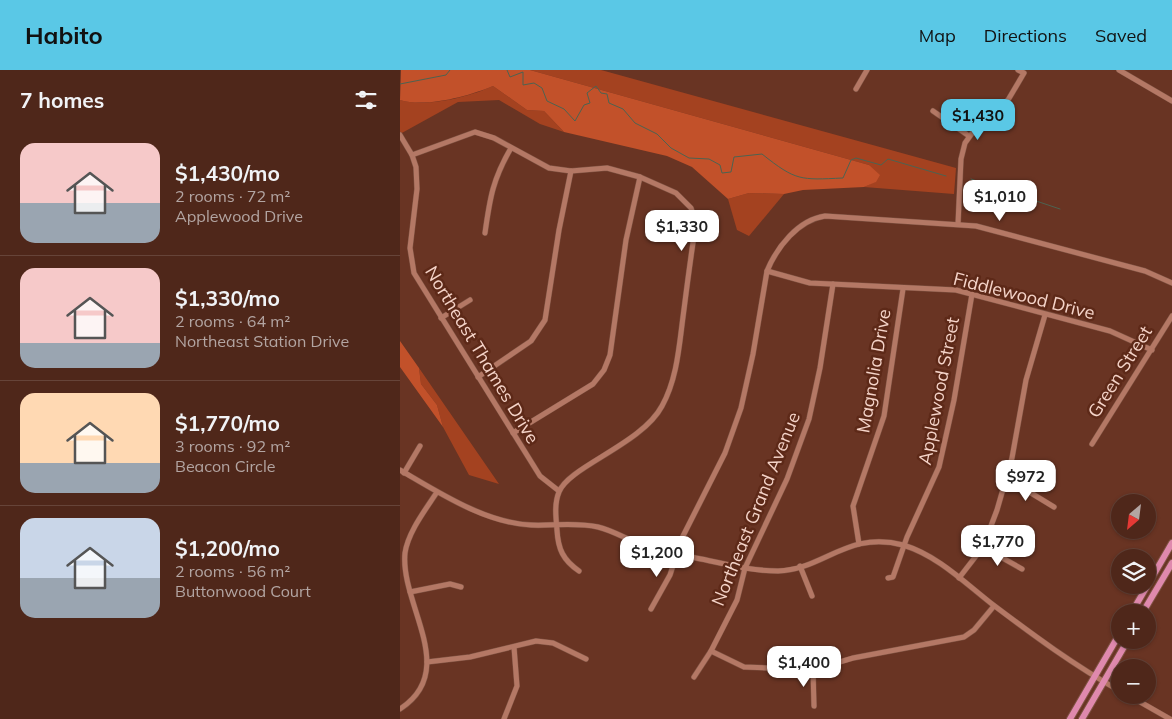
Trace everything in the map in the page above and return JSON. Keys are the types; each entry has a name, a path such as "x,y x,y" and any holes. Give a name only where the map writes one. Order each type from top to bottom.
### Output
{"main road":[{"path":"1137,604 1172,543"},
{"path":"1149,604 1172,563"},
{"path":"1070,719 1111,649"},
{"path":"1082,719 1123,649"}],"street":[{"path":"856,88 867,70"},
{"path":"958,224 962,159 969,136 1008,100 1024,73 1018,70"},
{"path":"1119,70 1172,101"},
{"path":"932,111 969,136"},
{"path":"412,155 475,132 494,138 542,165 571,170 607,168 640,177 676,193 691,208 696,223 674,375 662,406 646,428 572,476 559,491 556,524 560,551 566,560 579,571"},
{"name":"Northeast Thames Drive","path":"400,135 412,155 416,168 417,189 410,248 414,273 540,476 559,491"},
{"path":"485,233 490,194 499,169 511,148"},
{"path":"478,377 532,341 545,320 559,230 571,170"},
{"path":"513,433 593,384 604,370 610,355 626,240 640,177"},
{"path":"651,609 670,575 676,554 725,454 741,408 753,354 767,271 772,259 791,235 801,226 817,217 976,226 1145,271 1172,283"},
{"name":"Fiddlewood Drive","path":"767,271 799,282 903,289 935,289 972,294 1110,331 1152,350"},
{"name":"Northeast Grand Avenue","path":"694,677 711,651 737,600 745,568 787,479 809,419 820,368 833,284"},
{"name":"Magnolia Drive","path":"859,544 853,506 884,416 903,289"},
{"name":"Applewood Street","path":"888,578 893,577 934,481 944,448 972,294"},
{"path":"441,318 470,300"},
{"path":"958,578 983,547 1004,484 1016,440 1026,380 1045,315"},
{"name":"Green Street","path":"1092,444 1172,316"},
{"path":"420,446 402,472 465,507 505,520 530,525 578,524 599,528 646,547 745,568 779,571 800,566 850,545 879,542 905,546 932,559 994,606 1111,686"},
{"path":"1004,484 1031,493 1054,507"},
{"path":"400,709 417,695 424,683 427,662 404,571 402,550 437,492"},
{"path":"983,547 1022,569"},
{"path":"800,566 812,596"},
{"path":"410,592 450,584 461,587"},
{"path":"711,651 744,666 813,670 853,658 964,637 974,630 994,606"},
{"path":"427,662 470,657 536,641 553,643 586,659"},
{"path":"504,719 517,686 514,647"},
{"path":"813,670 814,706"},
{"path":"1144,704 1170,719"}],"shaded area":[{"path":"401,70 530,70 869,165 880,175 876,182 864,187 803,190 784,194 749,193 728,199 692,167 667,156 564,132 544,111 527,110 493,86 472,94 435,102 422,103 400,100"},
{"path":"530,70 601,70 956,168 954,194 864,187 875,182 869,165"},
{"path":"493,86 527,110 544,111 564,132 540,124 499,100 458,102 400,134 400,100 422,103 434,102 472,94"},
{"path":"749,193 784,194 749,236 737,230 728,199"},
{"path":"400,341 419,368 421,384 437,405 443,427 400,367"},
{"path":"419,368 499,484 469,475 443,427 437,405 421,384"}],"waterway":[{"path":"400,84 446,75 450,70"},
{"path":"507,70 510,77 523,72 523,85 534,83 542,88 547,101 564,109 575,121 584,105 590,103 587,93 596,86 601,93 607,94 609,103 623,109 635,123 657,134 671,148 689,158 709,159 720,165 722,173 731,172 734,157 762,154 791,174 807,178 843,178 851,160 856,158 881,165 888,159 946,176"},
{"path":"971,179 1060,209"}]}
